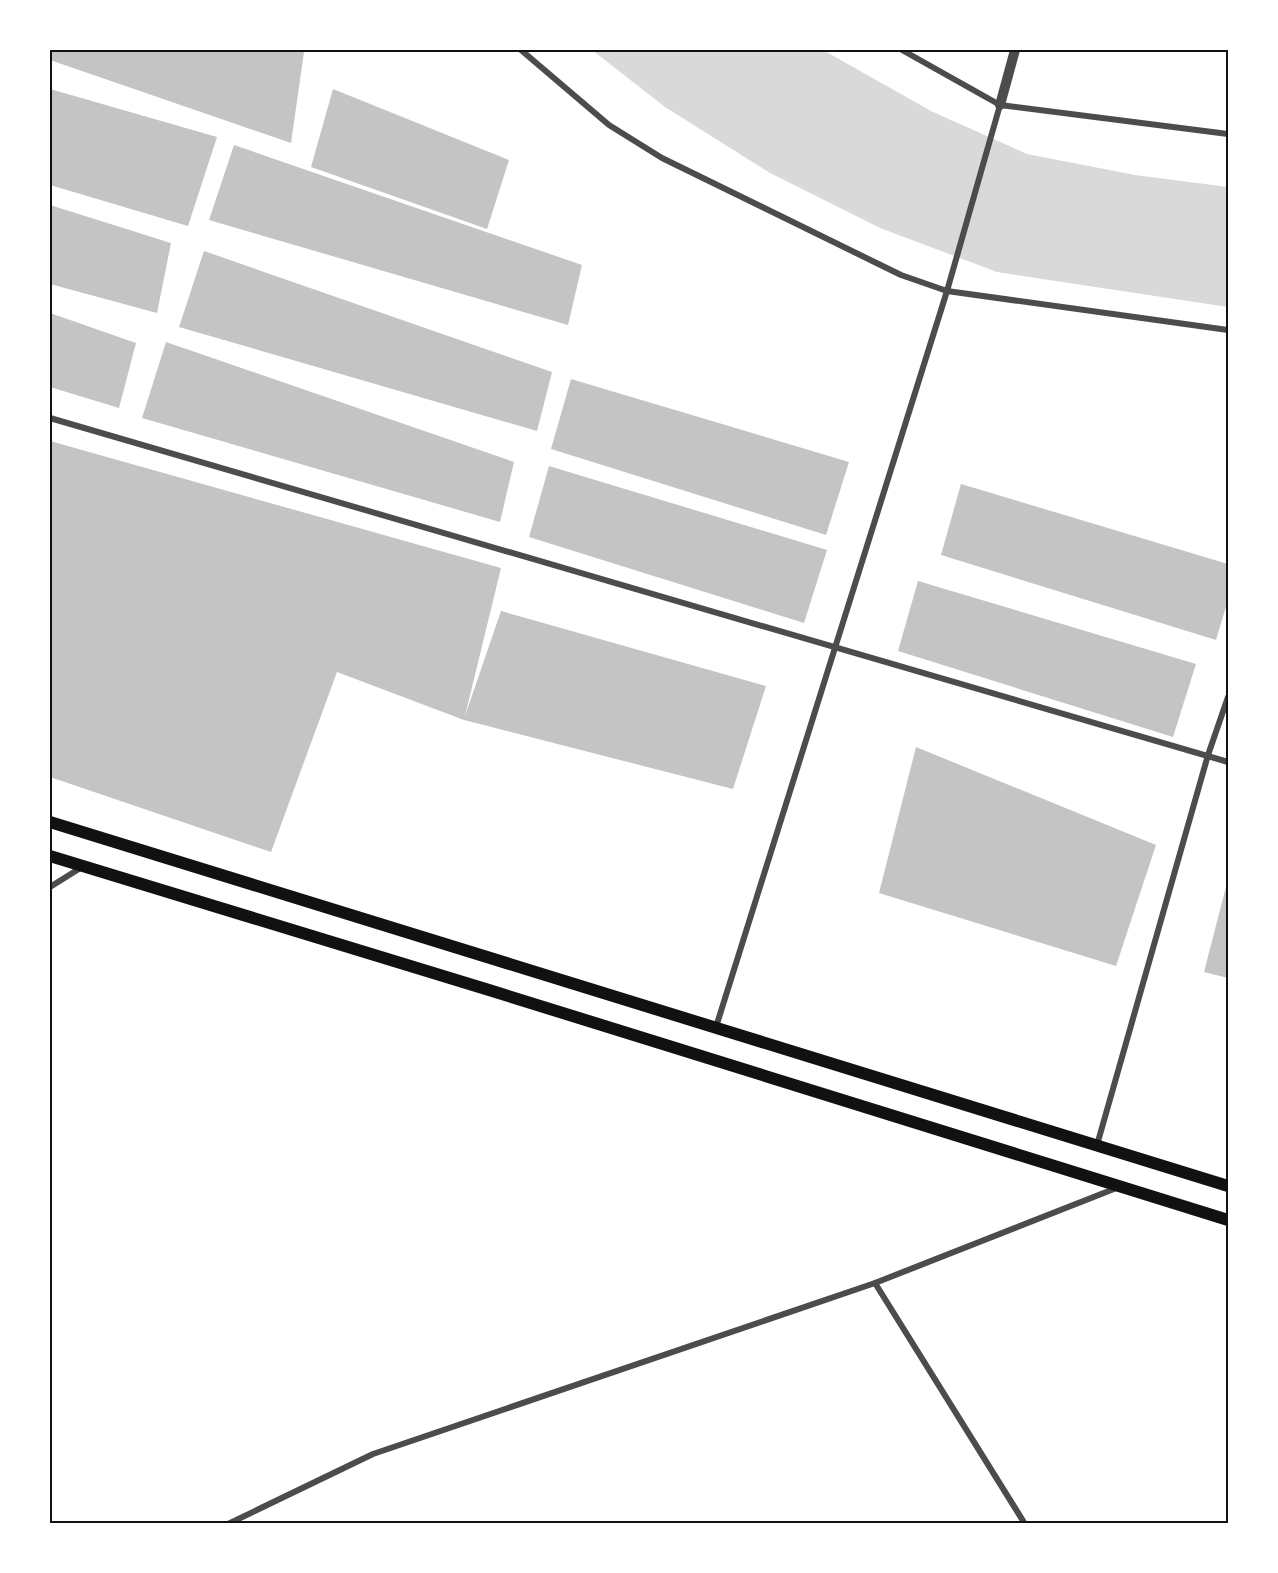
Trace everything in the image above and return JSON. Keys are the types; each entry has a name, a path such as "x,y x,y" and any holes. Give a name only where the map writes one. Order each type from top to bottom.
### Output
{"main road":[{"path":"50,822 1228,1186"},
{"path":"50,856 501,993 1228,1220"}],"street":[{"path":"521,50 609,125 662,158 901,276 947,291 1228,330"},
{"path":"902,50 1000,105 1228,134"},
{"path":"715,1028 947,291 1014,50"},
{"path":"50,418 1228,762"},
{"path":"1097,1145 1208,755 1228,697"},
{"path":"50,886 83,866"},
{"path":"228,1524 373,1454 875,1283 1121,1186"},
{"path":"875,1283 1024,1524"}],"shaded area":[{"path":"592,50 823,50 931,111 1027,154 1135,175 1228,187 1228,307 997,272 880,228 770,173 665,107"}],"building":[{"path":"50,50 295,50 304,52 291,143 50,60"},
{"path":"50,89 217,137 188,226 50,185"},
{"path":"333,89 509,160 487,229 311,167"},
{"path":"234,145 582,265 568,325 209,220"},
{"path":"50,205 171,243 157,313 50,284"},
{"path":"204,251 552,372 537,431 179,327"},
{"path":"50,313 136,343 119,408 50,387"},
{"path":"166,342 514,462 500,522 142,418"},
{"path":"571,379 849,462 826,535 551,449"},
{"path":"50,441 501,568 465,716 501,611 766,686 733,789 464,720 337,672 271,852 50,777"},
{"path":"549,466 827,550 804,623 529,537"},
{"path":"961,484 1228,564 1228,600 1216,640 941,555"},
{"path":"918,581 1196,664 1173,737 898,651"},
{"path":"916,747 1156,845 1116,966 879,893"},
{"path":"1228,879 1228,978 1204,972"}]}
